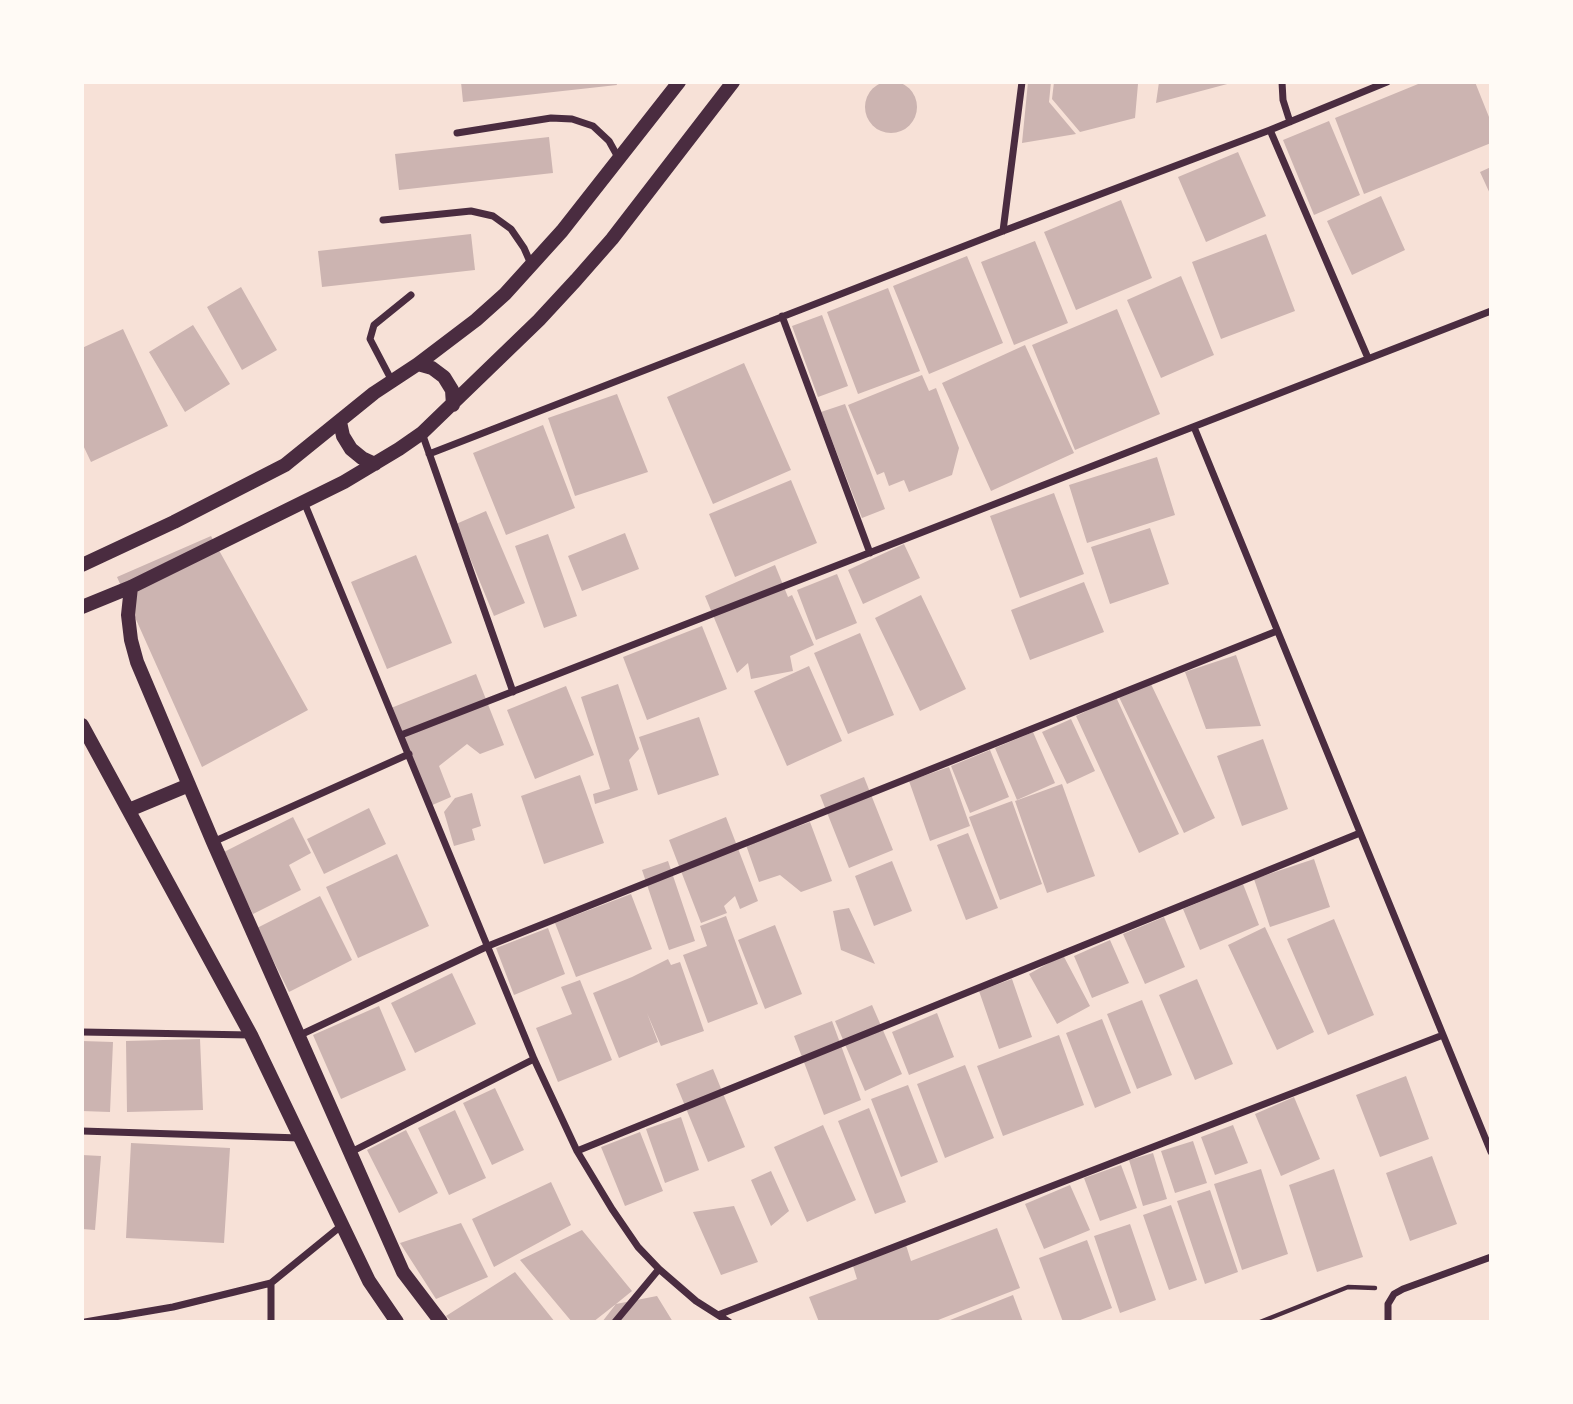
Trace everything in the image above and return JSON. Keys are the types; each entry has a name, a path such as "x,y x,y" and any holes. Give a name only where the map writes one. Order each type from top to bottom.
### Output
{"main road":[{"path":"82,565 285,465 392,381 476,320 531,265 620,160 679,82"},
{"path":"82,607 131,587 304,502 375,464 422,433 539,320 603,250 733,82"},
{"path":"418,364 432,368 444,377 452,390 453,405"},
{"path":"340,422 351,449 375,464"},
{"path":"131,587 128,615 131,640 138,662 213,842 403,1272 441,1322"},
{"path":"82,724 251,1035 369,1281 397,1322"},
{"path":"129,810 189,785"}],"street":[{"path":"1003,231 1022,82"},
{"path":"1282,82 1283,100 1290,122"},
{"path":"429,454 1270,130 1387,82"},
{"path":"457,134 551,118 572,119 593,127 610,141 620,160"},
{"path":"1270,130 1368,358"},
{"path":"383,220 471,211 493,216 511,229 524,248 531,265"},
{"path":"392,381 370,340 374,325 411,295"},
{"path":"401,735 1491,311"},
{"path":"782,316 870,553"},
{"path":"1194,427 1491,1152"},
{"path":"422,433 513,692"},
{"path":"304,502 534,1059 578,1151 638,1247 696,1301 729,1322"},
{"path":"298,1036 488,946 1277,631"},
{"path":"213,842 409,754"},
{"path":"578,1151 1360,833"},
{"path":"82,1032 251,1035"},
{"path":"718,1315 1443,1035"},
{"path":"350,1153 534,1059"},
{"path":"82,1131 300,1138"},
{"path":"85,1322 121,1319 271,1283 341,1226"},
{"path":"1388,1322 1388,1304 1394,1294 1491,1257"},
{"path":"615,1322 659,1269"},
{"path":"271,1283 271,1318"}],"path":[{"path":"1261,1322 1348,1287 1372,1287 1394,1294"}],"building":[{"path":"891,81 901,83 909,89 915,97 915,117 909,125 901,131 891,133 881,131 873,125 867,117 865,107 867,97 873,89 881,83"},
{"path":"461,82 616,82 617,85 463,102"},
{"path":"1028,82 1051,82 1049,102 1076,134 1022,143"},
{"path":"1054,82 1138,84 1135,118 1080,132 1052,99"},
{"path":"1159,82 1231,82 1231,83 1156,103"},
{"path":"1423,82 1475,82 1491,122 1491,143 1364,194 1335,118"},
{"path":"1329,121 1360,195 1314,215 1283,140"},
{"path":"549,137 553,173 399,190 395,154"},
{"path":"1238,152 1266,216 1206,242 1178,177"},
{"path":"1491,167 1491,196 1480,172"},
{"path":"1381,196 1405,250 1352,275 1327,221"},
{"path":"1121,200 1152,278 1076,310 1044,232"},
{"path":"471,234 475,270 322,287 318,251"},
{"path":"1266,234 1295,311 1221,339 1192,262"},
{"path":"1035,241 1068,323 1014,345 981,262"},
{"path":"967,256 1003,343 929,374 893,286"},
{"path":"1181,276 1214,355 1161,378 1127,300"},
{"path":"241,287 277,350 242,370 207,307"},
{"path":"888,288 920,371 858,394 827,312"},
{"path":"1117,309 1160,414 1075,450 1032,345"},
{"path":"822,315 848,386 818,397 792,326"},
{"path":"193,325 230,384 185,412 149,352"},
{"path":"123,329 168,426 91,462 82,443 82,348"},
{"path":"1025,345 1074,453 991,491 942,383"},
{"path":"744,363 791,470 713,504 667,397"},
{"path":"922,375 929,391 936,388 959,448 952,475 909,492 904,480 889,486 884,472 877,475 848,405"},
{"path":"617,394 648,472 575,496 548,418"},
{"path":"845,404 885,509 862,518 821,412"},
{"path":"543,425 575,508 506,535 473,453"},
{"path":"1157,457 1175,515 1087,543 1069,485"},
{"path":"791,480 817,543 735,577 709,514"},
{"path":"1054,493 1084,574 1020,598 990,516"},
{"path":"486,511 525,603 494,616 456,524"},
{"path":"1150,528 1169,584 1110,604 1091,547"},
{"path":"625,533 639,569 582,591 568,556"},
{"path":"548,534 577,616 544,628 515,546"},
{"path":"211,536 308,710 202,767 117,577"},
{"path":"904,544 920,578 863,604 848,570"},
{"path":"416,555 452,643 387,669 351,582"},
{"path":"775,565 788,597 792,595 814,645 790,656 793,671 751,679 748,663 737,673 705,596"},
{"path":"837,574 857,623 816,640 797,590"},
{"path":"1084,582 1104,632 1030,660 1011,610"},
{"path":"921,595 966,689 920,711 875,618"},
{"path":"702,626 727,689 647,720 623,657"},
{"path":"860,633 894,715 848,734 814,653"},
{"path":"1236,655 1261,726 1206,729 1185,672"},
{"path":"809,666 842,741 787,766 754,691"},
{"path":"476,674 504,745 480,754 467,744 439,766 451,797 430,806 391,708"},
{"path":"1150,682 1215,818 1184,833 1119,697"},
{"path":"618,684 639,749 629,760 638,790 595,804 593,794 610,789 581,697"},
{"path":"566,686 594,755 535,779 507,710"},
{"path":"1116,697 1179,834 1139,853 1076,716"},
{"path":"699,717 719,775 658,795 639,737"},
{"path":"1071,719 1095,771 1067,784 1042,732"},
{"path":"1033,732 1055,783 1017,800 995,748"},
{"path":"1263,739 1288,809 1242,826 1217,756"},
{"path":"990,750 1009,797 970,813 951,766"},
{"path":"949,767 970,826 930,841 909,781"},
{"path":"580,775 604,843 544,864 521,796"},
{"path":"864,777 893,850 849,868 820,795"},
{"path":"1062,784 1095,876 1047,893 1015,801"},
{"path":"472,793 481,826 472,829 475,840 454,846 444,812 455,798"},
{"path":"1012,801 1042,884 1000,900 969,817"},
{"path":"369,808 386,844 324,874 307,839"},
{"path":"293,817 311,853 289,865 301,890 253,914 222,853"},
{"path":"726,817 758,901 740,909 735,896 724,906 727,913 701,923 669,840"},
{"path":"810,822 832,881 801,892 780,875 759,882 746,845"},
{"path":"968,833 998,908 966,920 937,845"},
{"path":"397,854 429,926 358,958 326,887"},
{"path":"1314,859 1330,907 1270,927 1254,879"},
{"path":"668,861 695,941 669,950 642,870"},
{"path":"892,861 912,911 874,926 855,876"},
{"path":"1243,884 1259,925 1200,950 1183,909"},
{"path":"631,894 652,949 576,977 555,923"},
{"path":"320,896 352,960 289,992 257,928"},
{"path":"849,908 875,964 841,950 833,911"},
{"path":"726,916 758,1004 708,1023 683,955 707,946 700,926"},
{"path":"1164,917 1185,967 1145,984 1123,934"},
{"path":"1334,919 1374,1015 1328,1035 1287,939"},
{"path":"775,925 802,994 765,1009 738,940"},
{"path":"1265,927 1314,1032 1277,1050 1228,945"},
{"path":"548,928 565,974 514,995 496,948"},
{"path":"1110,940 1129,983 1092,998 1074,956"},
{"path":"1063,955 1090,1006 1057,1024 1029,974"},
{"path":"668,959 671,965 680,962 704,1031 661,1046 647,1013 658,1042 619,1058 593,993"},
{"path":"452,973 476,1024 415,1053 391,1003"},
{"path":"1012,979 1032,1037 999,1049 979,991"},
{"path":"1197,979 1233,1064 1195,1080 1159,995"},
{"path":"580,980 612,1060 558,1082 536,1028 572,1014 561,987"},
{"path":"1142,1000 1172,1075 1137,1089 1107,1014"},
{"path":"872,1005 902,1074 865,1091 835,1021"},
{"path":"379,1006 406,1070 341,1099 313,1035"},
{"path":"937,1013 954,1057 909,1075 892,1032"},
{"path":"1102,1019 1131,1093 1095,1108 1066,1033"},
{"path":"832,1021 861,1100 824,1115 794,1036"},
{"path":"1059,1035 1084,1105 1003,1136 977,1066"},
{"path":"200,1039 203,1110 127,1112 126,1041"},
{"path":"82,1041 113,1042 110,1112 82,1111"},
{"path":"965,1065 994,1138 945,1158 917,1084"},
{"path":"713,1069 745,1147 708,1162 676,1084"},
{"path":"1406,1076 1429,1139 1380,1157 1356,1095"},
{"path":"908,1085 938,1162 901,1177 871,1099"},
{"path":"495,1088 524,1150 492,1165 463,1103"},
{"path":"1294,1097 1320,1159 1281,1176 1255,1114"},
{"path":"869,1108 906,1202 875,1214 838,1121"},
{"path":"455,1110 486,1178 449,1195 418,1128"},
{"path":"681,1117 699,1170 665,1183 646,1129"},
{"path":"823,1125 856,1200 807,1222 774,1147"},
{"path":"1233,1125 1248,1163 1215,1175 1201,1137"},
{"path":"406,1130 438,1193 399,1213 367,1150"},
{"path":"640,1132 663,1191 625,1206 601,1147"},
{"path":"1193,1141 1207,1183 1175,1193 1161,1151"},
{"path":"131,1143 230,1148 224,1243 126,1238"},
{"path":"1153,1153 1167,1199 1143,1206 1129,1160"},
{"path":"82,1155 101,1156 95,1230 82,1229"},
{"path":"1432,1156 1457,1224 1410,1241 1386,1173"},
{"path":"1121,1165 1137,1208 1100,1221 1084,1178"},
{"path":"1261,1169 1288,1254 1242,1270 1214,1184"},
{"path":"1334,1169 1363,1257 1317,1272 1289,1185"},
{"path":"771,1171 789,1211 771,1226 751,1180"},
{"path":"551,1182 571,1225 494,1267 472,1219"},
{"path":"1070,1185 1090,1230 1044,1249 1025,1204"},
{"path":"1210,1190 1238,1272 1205,1284 1177,1201"},
{"path":"1171,1205 1197,1280 1169,1290 1143,1215"},
{"path":"734,1206 758,1262 721,1275 693,1212"},
{"path":"461,1223 488,1277 436,1299 400,1243"},
{"path":"1130,1224 1156,1300 1120,1313 1094,1236"},
{"path":"997,1228 1020,1288 933,1322 819,1322 809,1297 857,1279 853,1266 906,1245 911,1261"},
{"path":"582,1230 632,1291 593,1322 572,1322 520,1260"},
{"path":"1087,1240 1112,1308 1075,1322 1063,1322 1039,1258"},
{"path":"515,1272 555,1322 452,1322 446,1316"},
{"path":"1013,1295 1023,1322 945,1322"},
{"path":"657,1296 673,1322 602,1322 616,1304"}]}
